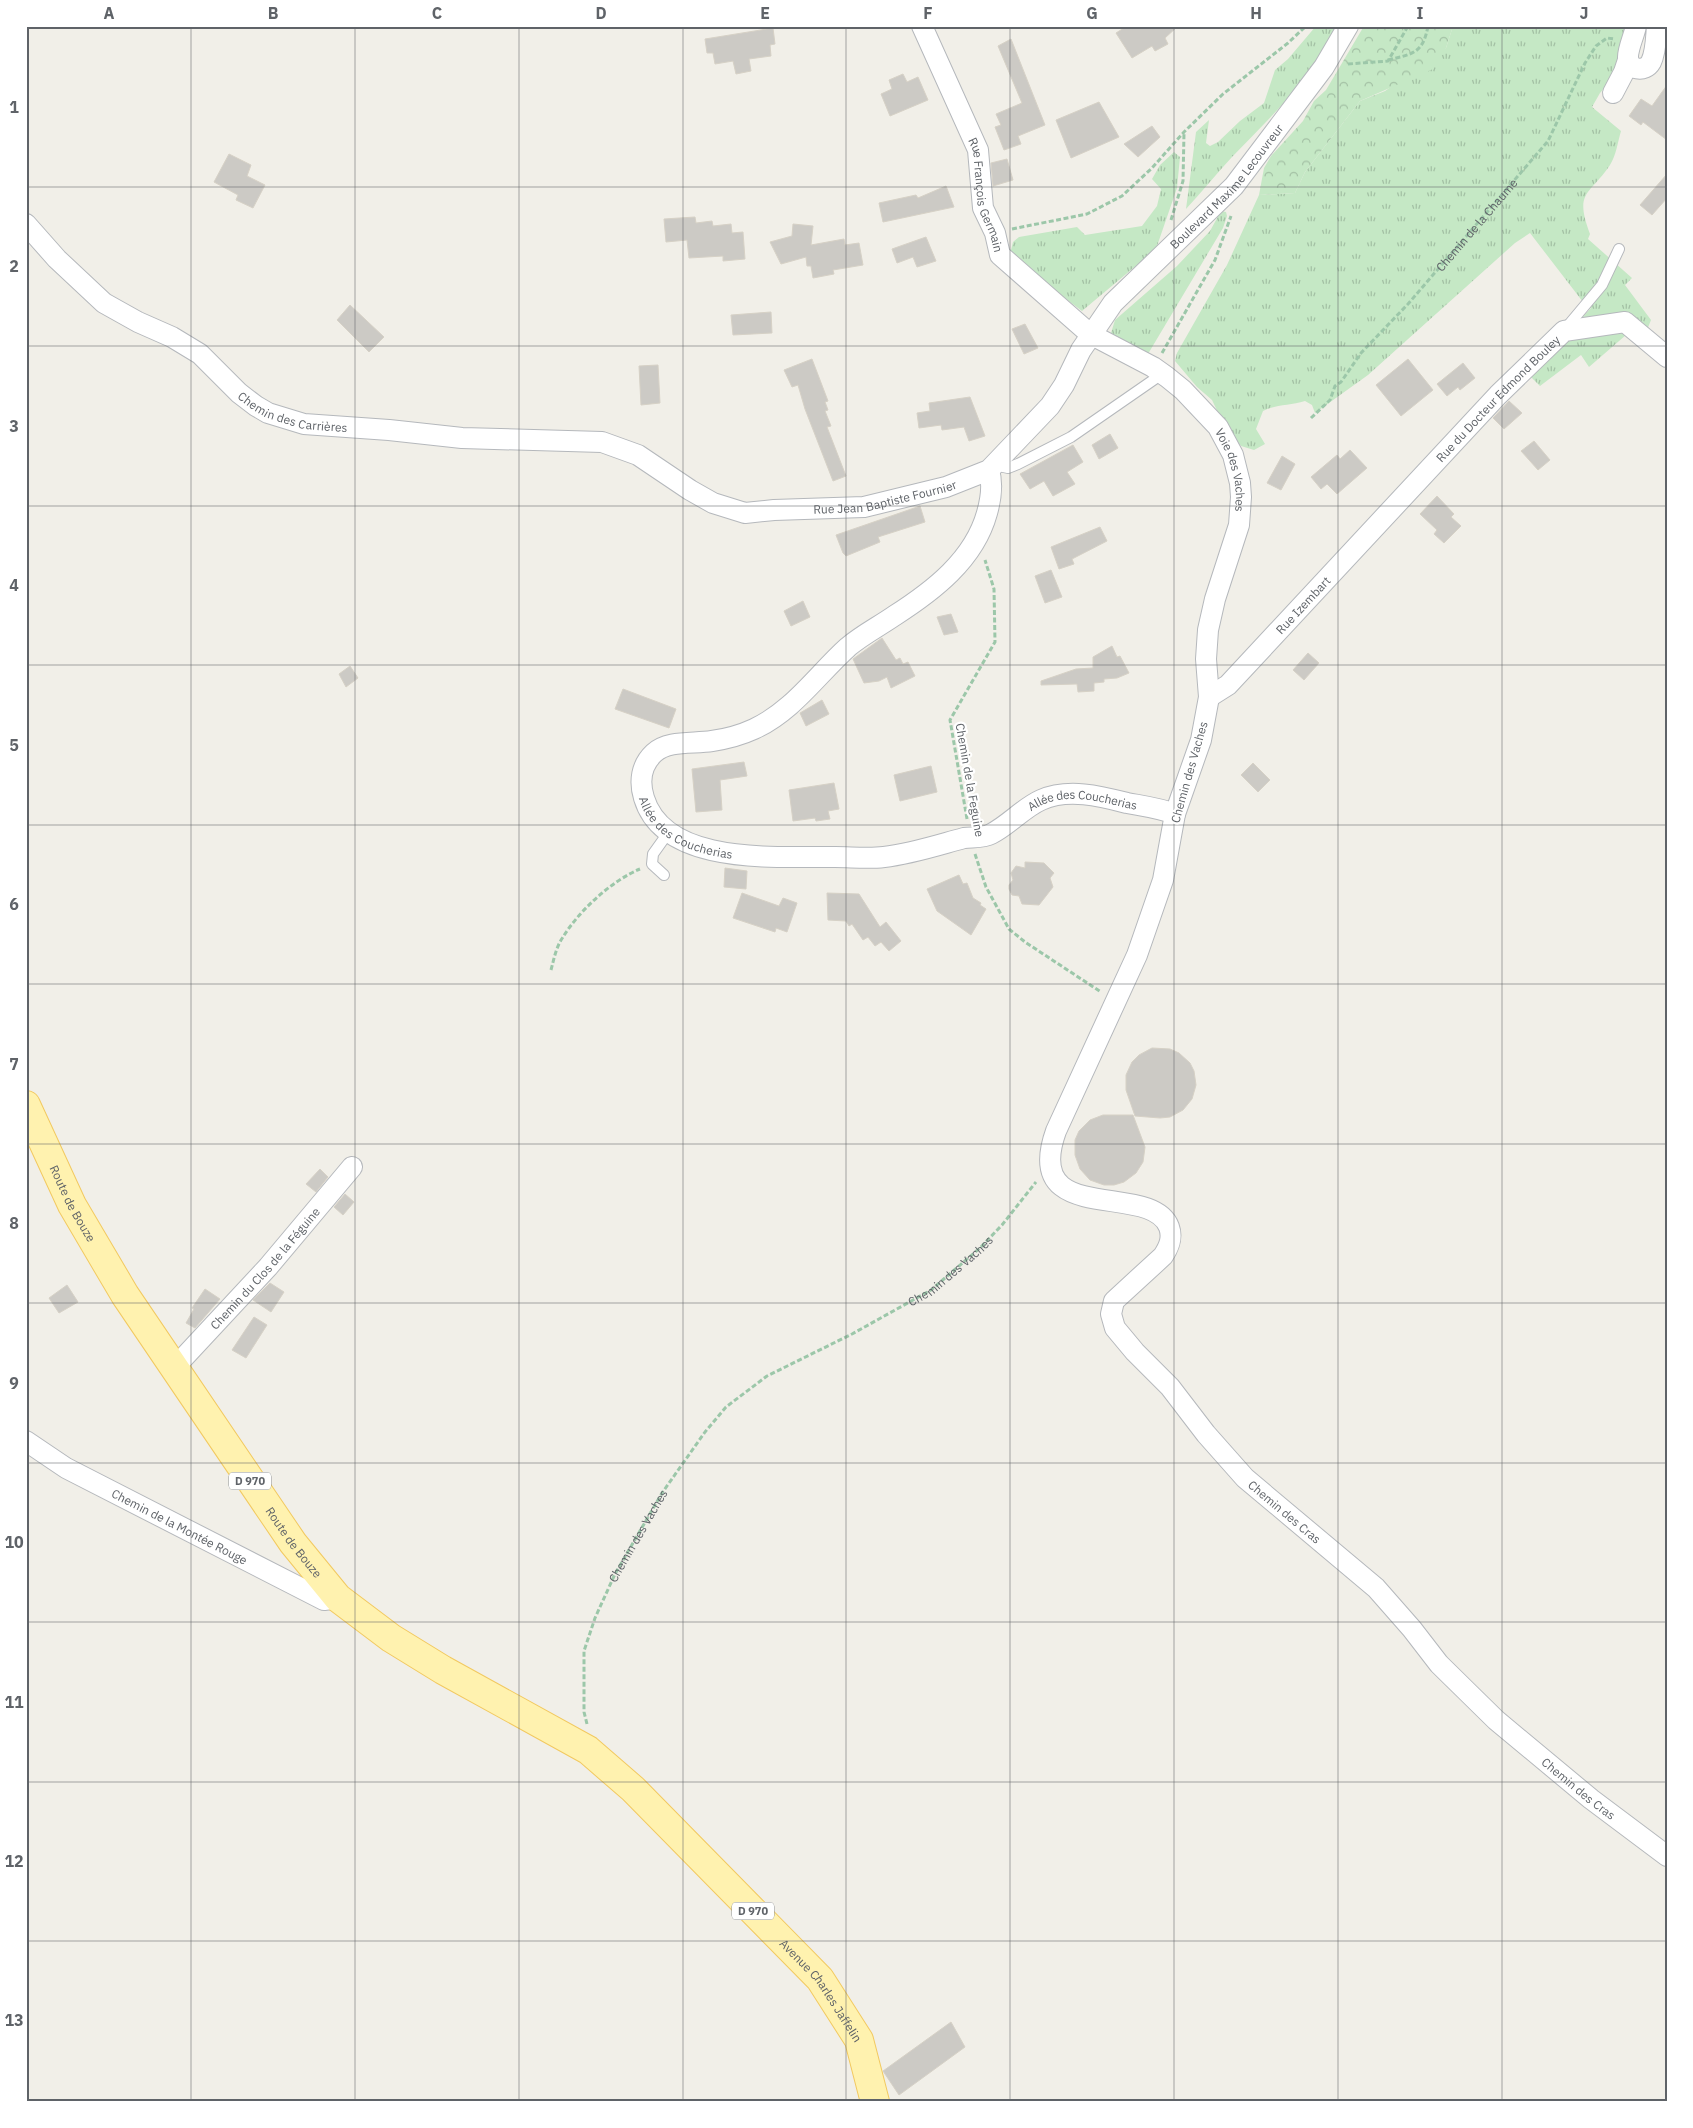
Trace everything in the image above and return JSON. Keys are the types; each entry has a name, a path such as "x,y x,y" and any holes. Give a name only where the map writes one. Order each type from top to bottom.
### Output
{"main road":[{"name":"Route de Bouze","path":"26,1105 72,1205 125,1296 288,1535 338,1598 391,1638 443,1670 588,1750"},
{"name":"Avenue Charles Jaffelin","path":"588,1750 633,1789 820,1979 859,2040 875,2102"}],"street":[{"name":"Rue François Germain","path":"922,26 978,150 983,208 995,233 1000,255 1090,334"},
{"name":"Boulevard Maxime Lecouvreur","path":"1090,334 1112,303 1234,186 1324,67 1348,26"},
{"path":"1632,44 1635,68 1645,68 1649,65 1653,53 1656,26"},
{"path":"1613,92 1624,72 1632,44"},
{"name":"Chemin des Carrières","path":"26,224 57,259 104,303 138,322 166,334 200,354 239,393 268,413 304,424 389,430 462,438 602,442 622,448"},
{"name":"Rue du Docteur Edmond Bouley","path":"1394,506 1498,395 1564,331 1625,322 1667,356"},
{"name":"Voie des Vaches","path":"1090,334 1158,370 1183,390 1218,427 1233,455 1240,484 1239,525 1215,599 1208,630 1206,659 1209,698"},
{"name":"Rue Jean Baptiste Fournier","path":"622,448 638,455 694,493 728,509 744,513 864,507 946,487 992,467 1050,406 1064,386 1090,334"},
{"name":"Allée des Coucherias","path":"992,467 989,506 976,542 956,568 906,609 860,638 796,700 770,721 728,738 672,745 661,748 653,754 643,769 641,789 647,809 668,833 685,842 710,849 758,856 884,858 969,837 989,835 1040,800 1061,794 1107,797 1164,809 1175,814"},
{"name":"Rue Izembart","path":"1209,698 1228,686 1394,506"},
{"name":"Chemin des Vaches","path":"1052,1170 1050,1151 1056,1131 1138,955 1164,880 1175,814 1201,740 1209,698"},
{"name":"Chemin du Clos de la Féguine","path":"174,1368 268,1267 352,1167"},
{"name":"Chemin des Cras","path":"1052,1170 1055,1178 1067,1190 1090,1198 1150,1210 1160,1216 1168,1226 1170,1233 1168,1248 1163,1256 1114,1301 1111,1308 1112,1321 1135,1352 1170,1387 1206,1434 1235,1467 1262,1494 1376,1588 1412,1629 1439,1664 1496,1720 1591,1799 1667,1856"},
{"name":"Chemin de la Montée Rouge","path":"26,1441 66,1468 324,1600 338,1598"}],"lane":[{"path":"1564,331 1602,285 1618,249"},
{"path":"992,467 1008,468 1071,437 1158,370"},
{"path":"664,875 652,864 653,854 668,833"}],"path":[{"path":"995,233 1087,214 1122,196 1224,94 1288,43 1306,26"},
{"path":"1388,60 1408,26"},
{"path":"1342,65 1388,60 1416,52 1422,44 1428,26"},
{"name":"Chemin de la Chaume","path":"1311,418 1330,400 1335,386 1341,382 1361,354 1408,304 1548,141 1585,63 1596,46 1607,38 1632,44"},
{"path":"1164,253 1183,182 1184,132"},
{"path":"1158,370 1215,260 1230,223 1234,186"},
{"name":"Chemin de la Feguine","path":"976,542 985,561 994,589 995,642 950,720 969,837 986,887 1009,929 1025,942 1118,1000"},
{"path":"551,970 562,937 594,900 634,872 652,864"},
{"name":"Chemin des Vaches","path":"588,1750 588,1726 584,1712 582,1675 584,1651 589,1634 615,1574 662,1493 705,1432 726,1407 767,1376 852,1334 930,1290 980,1248 1002,1225 1041,1176 1052,1170"}],"green space":[{"path":"1316,26 1339,26 1317,63 1290,96 1226,163 1186,209 1196,132 1209,120 1206,143 1210,146 1218,142 1240,121 1264,103 1275,70 1288,59"},
{"path":"1364,26 1453,26 1446,48 1433,69 1360,101 1305,172 1295,193 1259,195 1264,168 1271,156 1303,121 1314,101 1326,90"},
{"path":"1453,26 1628,26 1613,78 1600,93 1592,107 1621,131 1612,161 1586,195 1583,209 1590,234 1588,239 1632,278 1625,285 1651,320 1641,345 1626,335 1589,367 1581,355 1540,386 1529,375 1591,308 1583,302 1530,233 1515,243 1368,375 1315,413 1312,405 1305,401 1273,407 1263,411 1256,429 1265,444 1254,450 1241,446 1223,423 1212,400 1197,387 1175,361 1177,353 1227,265 1259,195 1295,193 1305,172 1360,101 1385,91 1446,48"},
{"path":"1174,152 1180,157 1177,188 1156,249 1082,311 1018,263 1010,254 1013,242 1019,237 1077,227 1085,235 1142,226 1157,206 1161,189 1152,179 1160,165"},
{"path":"1221,211 1226,212 1227,216 1223,228 1148,354 1133,348 1111,333 1115,320 1177,266 1210,231"}],"building":[{"path":"1127,26 1178,26 1165,38 1168,44 1155,51 1152,46 1132,58 1116,33"},
{"path":"773,28 775,44 770,45 771,56 749,59 751,71 736,74 733,61 715,64 713,53 707,53 705,39"},
{"path":"1011,39 1045,125 1018,136 1021,144 1004,150 995,127 1001,125 996,114 1022,103 998,46"},
{"path":"903,74 907,82 918,77 928,100 890,116 881,94 892,89 889,80"},
{"path":"1667,85 1667,140 1643,122 1641,125 1629,116 1641,99 1652,106"},
{"path":"1099,102 1119,137 1071,158 1056,120"},
{"path":"1152,126 1160,137 1138,157 1124,144"},
{"path":"229,154 251,165 247,176 265,185 253,208 236,200 238,195 214,182"},
{"path":"1007,159 1013,180 993,186 991,163"},
{"path":"1667,174 1667,198 1652,215 1640,205"},
{"path":"946,186 954,207 883,222 879,203 916,195 918,198"},
{"path":"695,217 696,223 712,221 713,226 731,224 732,233 743,232 745,259 723,261 723,256 689,258 687,240 666,242 664,219"},
{"path":"793,224 813,226 811,245 844,239 845,245 859,243 863,265 833,270 834,274 813,278 811,266 807,266 806,257 781,264 770,242 792,236"},
{"path":"926,237 936,261 917,267 913,257 897,263 892,249"},
{"path":"350,305 384,337 369,352 337,320"},
{"path":"771,312 772,333 733,335 731,315"},
{"path":"1025,324 1038,348 1024,354 1012,329"},
{"path":"812,359 828,401 825,402 828,410 825,411 831,426 827,427 846,476 833,481 805,409 798,385 792,387 784,370"},
{"path":"1408,359 1433,390 1401,416 1376,385"},
{"path":"1463,363 1475,378 1460,390 1458,387 1447,396 1437,384"},
{"path":"658,365 660,403 641,405 639,366"},
{"path":"970,397 985,436 969,441 964,427 942,430 941,425 919,428 917,413 930,411 929,403"},
{"path":"1509,401 1522,413 1504,429 1493,418"},
{"path":"1110,434 1118,448 1099,459 1092,445"},
{"path":"1534,441 1550,460 1538,470 1521,451"},
{"path":"1073,445 1083,462 1067,472 1075,484 1053,496 1044,481 1030,489 1020,474"},
{"path":"1350,450 1367,468 1337,494 1327,484 1321,489 1311,477 1337,455 1340,459"},
{"path":"1282,456 1295,464 1281,490 1267,483"},
{"path":"1437,496 1454,514 1451,517 1461,526 1444,543 1434,534 1437,530 1420,514"},
{"path":"920,506 925,522 878,537 880,542 846,556 843,553 836,535"},
{"path":"1100,527 1107,541 1072,559 1074,564 1059,569 1051,547"},
{"path":"1051,570 1062,597 1045,603 1035,576"},
{"path":"803,601 810,617 791,626 784,611"},
{"path":"951,614 958,632 944,635 937,617"},
{"path":"882,638 896,660 900,658 903,664 908,662 915,676 891,688 887,677 879,681 864,683 853,659"},
{"path":"1112,646 1117,657 1120,656 1129,673 1117,678 1104,679 1104,682 1094,683 1094,691 1078,692 1077,684 1041,685 1041,681 1076,669 1093,668 1093,657"},
{"path":"1308,653 1319,663 1304,680 1293,670"},
{"path":"350,666 358,678 346,687 339,674"},
{"path":"623,689 676,709 669,728 615,709"},
{"path":"822,700 829,714 806,726 800,713"},
{"path":"744,762 747,776 720,780 722,810 696,812 692,769"},
{"path":"1253,763 1270,780 1258,792 1241,775"},
{"path":"931,766 937,792 900,801 894,775"},
{"path":"834,783 839,809 828,811 830,819 816,821 815,818 793,821 789,790"},
{"path":"1025,862 1044,863 1054,873 1050,878 1053,887 1039,905 1022,904 1019,896 1012,895 1009,889 1009,885 1013,880 1011,873 1016,866 1025,868"},
{"path":"725,868 747,871 746,889 724,887"},
{"path":"959,875 963,884 967,883 973,898 986,909 971,935 937,911 927,889"},
{"path":"742,893 779,906 783,898 797,903 787,932 776,928 775,932 733,918"},
{"path":"827,893 859,894 880,927 886,922 901,941 889,951 881,942 875,946 868,937 863,940 852,924 849,926 846,921 828,920"},
{"path":"1152,1048 1170,1049 1179,1053 1190,1063 1194,1071 1196,1085 1192,1099 1183,1110 1170,1117 1135,1116 1126,1090 1126,1075 1132,1062 1139,1055"},
{"path":"1103,1115 1133,1115 1145,1147 1143,1162 1136,1173 1124,1182 1114,1185 1104,1185 1090,1180 1080,1169 1075,1155 1075,1140 1079,1131 1090,1120"},
{"path":"320,1169 328,1177 316,1192 306,1184"},
{"path":"345,1194 354,1202 343,1215 334,1207"},
{"path":"270,1283 284,1292 271,1312 253,1300"},
{"path":"67,1285 78,1302 59,1313 49,1298"},
{"path":"205,1289 220,1299 195,1328 186,1323 194,1309 192,1308"},
{"path":"254,1317 267,1325 246,1358 232,1350"},
{"path":"951,2022 965,2047 899,2095 883,2071"}]}
